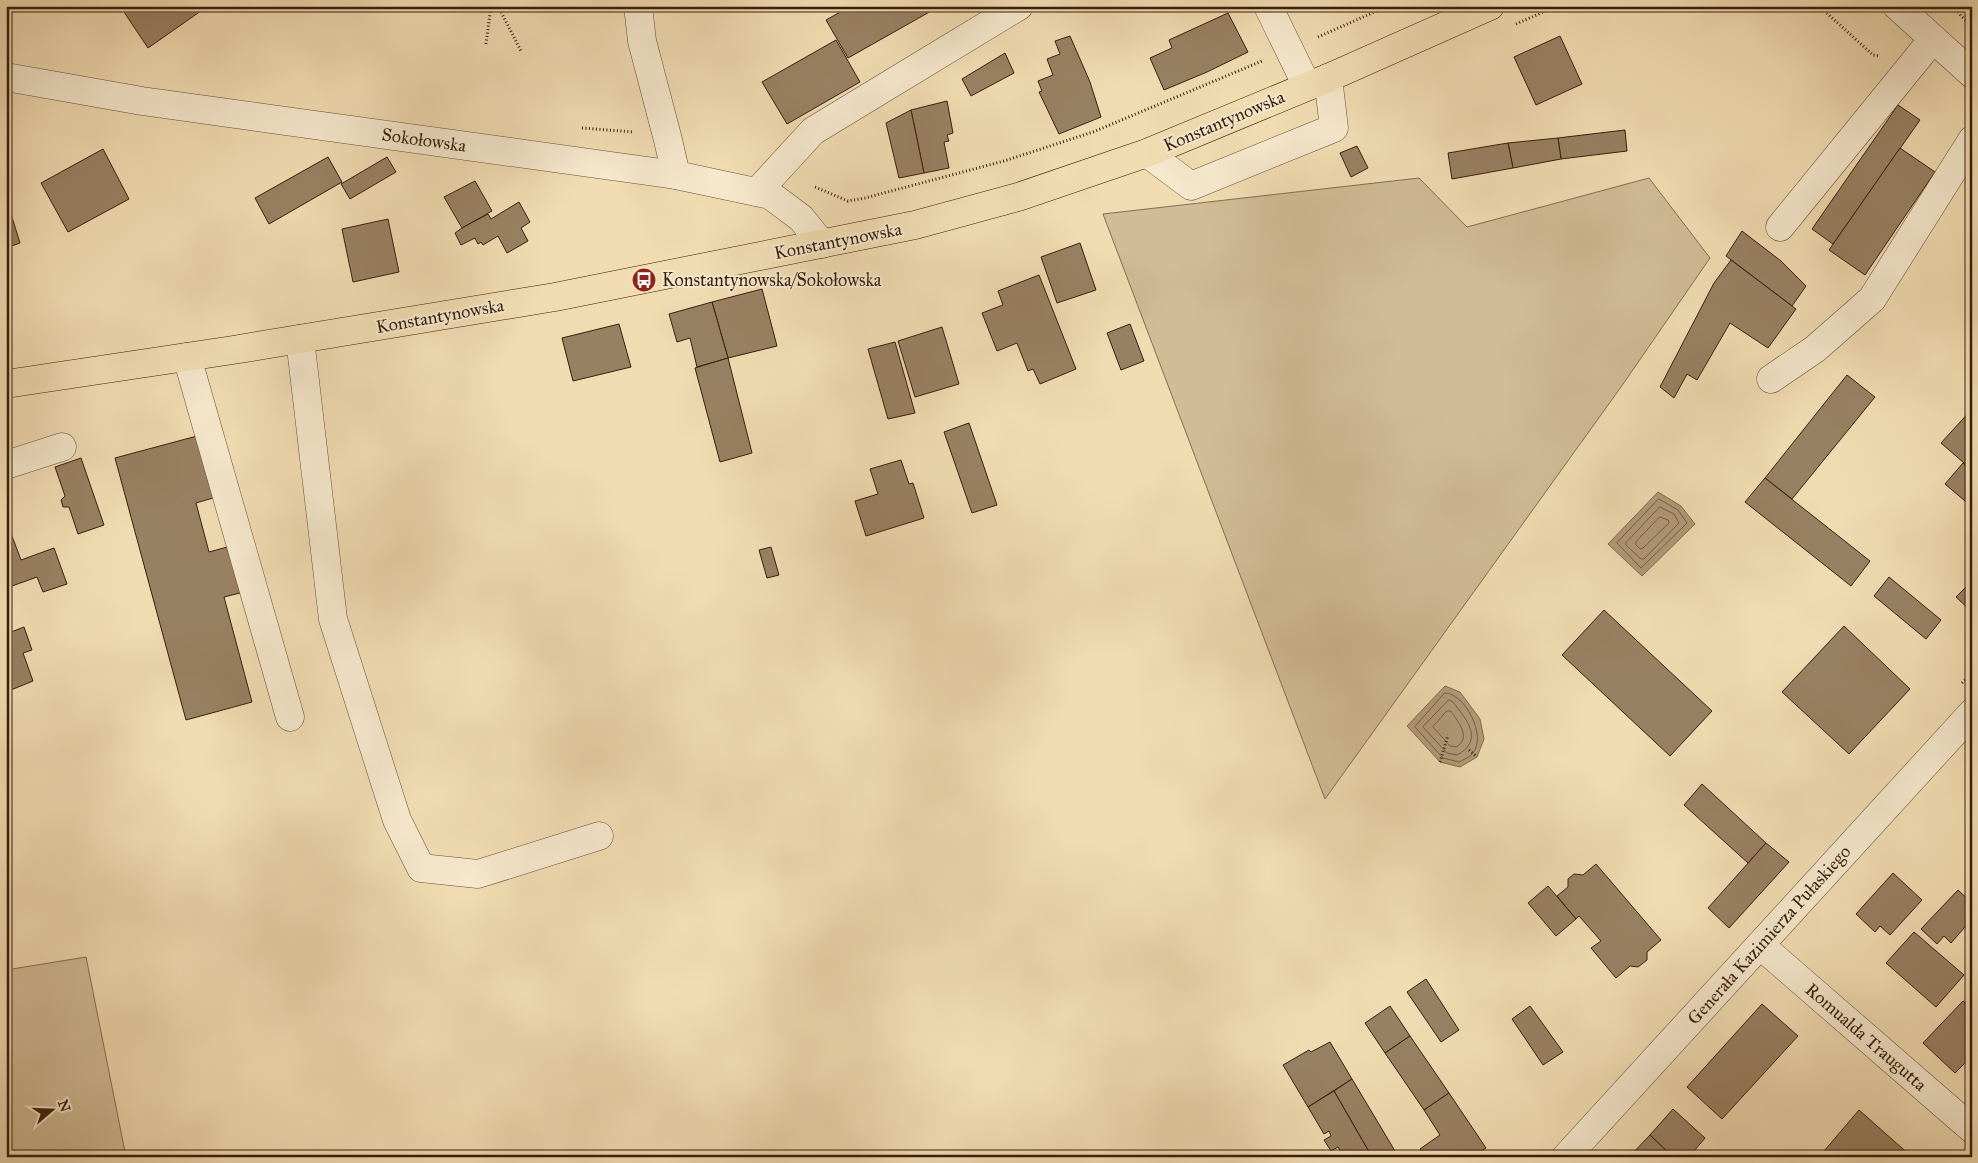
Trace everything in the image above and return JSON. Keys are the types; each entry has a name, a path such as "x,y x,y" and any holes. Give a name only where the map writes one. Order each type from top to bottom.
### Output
{"main road":[{"name":"Konstantynowska","path":"6,384 187,357 555,297 915,225 1018,197 1147,153 1318,82 1488,7"}],"street":[{"path":"638,6 642,41 676,175"},
{"path":"757,192 813,131 1019,6"},
{"path":"1147,153 1191,186 1334,128 1318,82 1290,50 1268,6"},
{"path":"1897,6 1972,74"},
{"path":"1780,227 1933,39"},
{"name":"Sokołowska","path":"6,77 142,100 676,175 770,196 801,218 822,244"},
{"path":"1771,379 1815,349 1872,299 1972,140"},
{"path":"300,339 333,619 397,820 421,868 478,874 599,836"},
{"path":"187,357 290,717"},
{"path":"6,465 62,447"},
{"name":"Generała Kazimierza Pułaskiego","path":"1566,1157 1972,713"},
{"name":"Romualda Traugutta","path":"1760,944 1972,1129"}],"path":[{"path":"486,44 491,6"},
{"path":"498,6 521,51"},
{"path":"776,171 848,201 1004,161 1093,132 1290,50 1388,6"},
{"path":"1954,6 1972,26"},
{"path":"579,128 667,135"},
{"path":"1440,762 1448,735"},
{"path":"1470,750 1477,757"}],"shaded area":[{"path":"1419,178 1467,227 1649,178 1710,258 1621,387 1325,799 1103,214"},
{"path":"86,957 126,1157 6,1157 6,970"}],"water":[{"path":"1658,492 1681,506 1695,524 1642,576 1608,544"},
{"path":"1445,686 1460,692 1480,719 1484,739 1477,757 1460,767 1440,762 1407,726"}],"building":[{"path":"120,6 208,6 148,48"},
{"path":"851,6 940,6 848,58 826,20"},
{"path":"1228,13 1248,52 1164,90 1150,58 1172,48 1169,40"},
{"path":"1070,36 1090,82 1101,117 1059,134 1039,92 1042,91 1038,81 1053,75 1047,59 1060,54 1055,41"},
{"path":"1560,36 1582,84 1536,105 1514,57"},
{"path":"836,40 860,82 787,124 762,82"},
{"path":"1005,53 1014,73 971,96 962,79"},
{"path":"947,101 953,133 947,135 949,141 944,142 949,168 924,173 911,110"},
{"path":"1898,105 1920,120 1833,244 1812,229"},
{"path":"911,110 924,173 899,178 886,123"},
{"path":"1625,130 1627,151 1561,159 1558,138"},
{"path":"1558,138 1561,159 1513,168 1508,143"},
{"path":"1508,143 1513,168 1452,179 1448,153"},
{"path":"1357,146 1368,168 1351,177 1340,153"},
{"path":"1900,148 1935,172 1865,275 1829,250"},
{"path":"103,149 129,199 68,232 41,183"},
{"path":"328,157 342,182 269,224 255,198"},
{"path":"387,157 396,172 350,199 341,184"},
{"path":"475,181 492,211 462,228 444,197"},
{"path":"6,202 20,243 6,248"},
{"path":"519,202 530,222 521,228 528,241 507,253 498,236 483,245 481,242 478,244 475,238 461,245 455,233 488,214 491,219"},
{"path":"388,219 399,272 353,282 342,229"},
{"path":"1742,231 1781,261 1806,286 1792,306 1726,256"},
{"path":"1080,243 1096,290 1057,303 1041,257"},
{"path":"1731,260 1796,309 1768,348 1730,323 1697,380 1687,374 1674,398 1660,387 1714,283"},
{"path":"1039,275 1076,369 1040,384 1033,369 1028,371 1017,343 997,351 982,313 1003,305 998,291"},
{"path":"762,289 777,346 728,358 712,302"},
{"path":"712,302 728,358 697,367 690,338 677,342 669,314"},
{"path":"619,324 631,367 573,381 562,338"},
{"path":"1130,324 1144,361 1121,370 1107,333"},
{"path":"942,327 959,384 915,397 898,341"},
{"path":"895,342 915,413 888,419 868,349"},
{"path":"728,358 752,453 720,462 695,368"},
{"path":"1847,375 1875,397 1792,499 1765,478"},
{"path":"1972,409 1972,470 1941,443"},
{"path":"969,423 997,505 972,513 944,432"},
{"path":"197,436 213,498 196,503 209,552 231,546 244,592 224,597 252,702 186,720 115,458"},
{"path":"81,458 104,525 78,534 69,507 63,507 61,500 65,496 55,467"},
{"path":"901,460 909,484 913,483 924,518 866,536 855,501 878,494 870,469"},
{"path":"1963,463 1972,470 1972,507 1945,484"},
{"path":"1765,478 1870,561 1851,586 1745,502"},
{"path":"6,520 21,560 54,548 67,584 43,592 37,577 12,586 6,571"},
{"path":"771,547 779,575 767,578 759,550"},
{"path":"1889,577 1941,620 1926,639 1874,596"},
{"path":"1972,581 1972,612 1956,597"},
{"path":"1604,610 1712,711 1670,756 1562,655"},
{"path":"1844,626 1910,689 1849,754 1782,692"},
{"path":"24,627 32,650 23,653 33,681 6,692 6,634"},
{"path":"1702,784 1766,843 1748,863 1684,805"},
{"path":"1766,843 1789,862 1729,928 1708,908"},
{"path":"1596,864 1661,940 1647,952 1647,960 1638,967 1630,966 1616,978 1591,948 1601,941 1579,916 1576,919 1557,896 1568,887 1568,879 1574,874 1583,875"},
{"path":"1893,873 1922,900 1890,935 1880,926 1875,932 1856,914"},
{"path":"1548,886 1576,919 1556,936 1528,903"},
{"path":"1958,890 1972,903 1972,919 1951,943 1944,936 1937,944 1921,929"},
{"path":"1914,932 1964,975 1936,1007 1886,963"},
{"path":"1426,979 1459,1030 1441,1042 1407,992"},
{"path":"1963,1001 1972,1009 1972,1056 1955,1073 1923,1043"},
{"path":"1762,1004 1798,1036 1722,1119 1687,1087"},
{"path":"1390,1006 1410,1036 1385,1053 1365,1023"},
{"path":"1530,1006 1563,1052 1543,1065 1512,1019"},
{"path":"1410,1036 1449,1093 1424,1110 1385,1053"},
{"path":"1330,1042 1352,1079 1308,1107 1283,1065 1309,1050 1311,1052"},
{"path":"1352,1079 1395,1151 1384,1157 1372,1157 1334,1091"},
{"path":"1334,1091 1372,1157 1344,1157 1338,1147 1331,1151 1324,1140 1331,1136 1329,1131 1324,1134 1308,1107"},
{"path":"1449,1093 1486,1148 1472,1157 1425,1157 1420,1149 1440,1135 1424,1110"},
{"path":"1673,1109 1705,1138 1689,1157 1673,1157 1650,1135"},
{"path":"1859,1110 1912,1157 1819,1157"},
{"path":"1650,1135 1673,1157 1629,1157"}],"place":[{"name":"Konstantynowska/Sokołowska","path":"644,280"}]}
